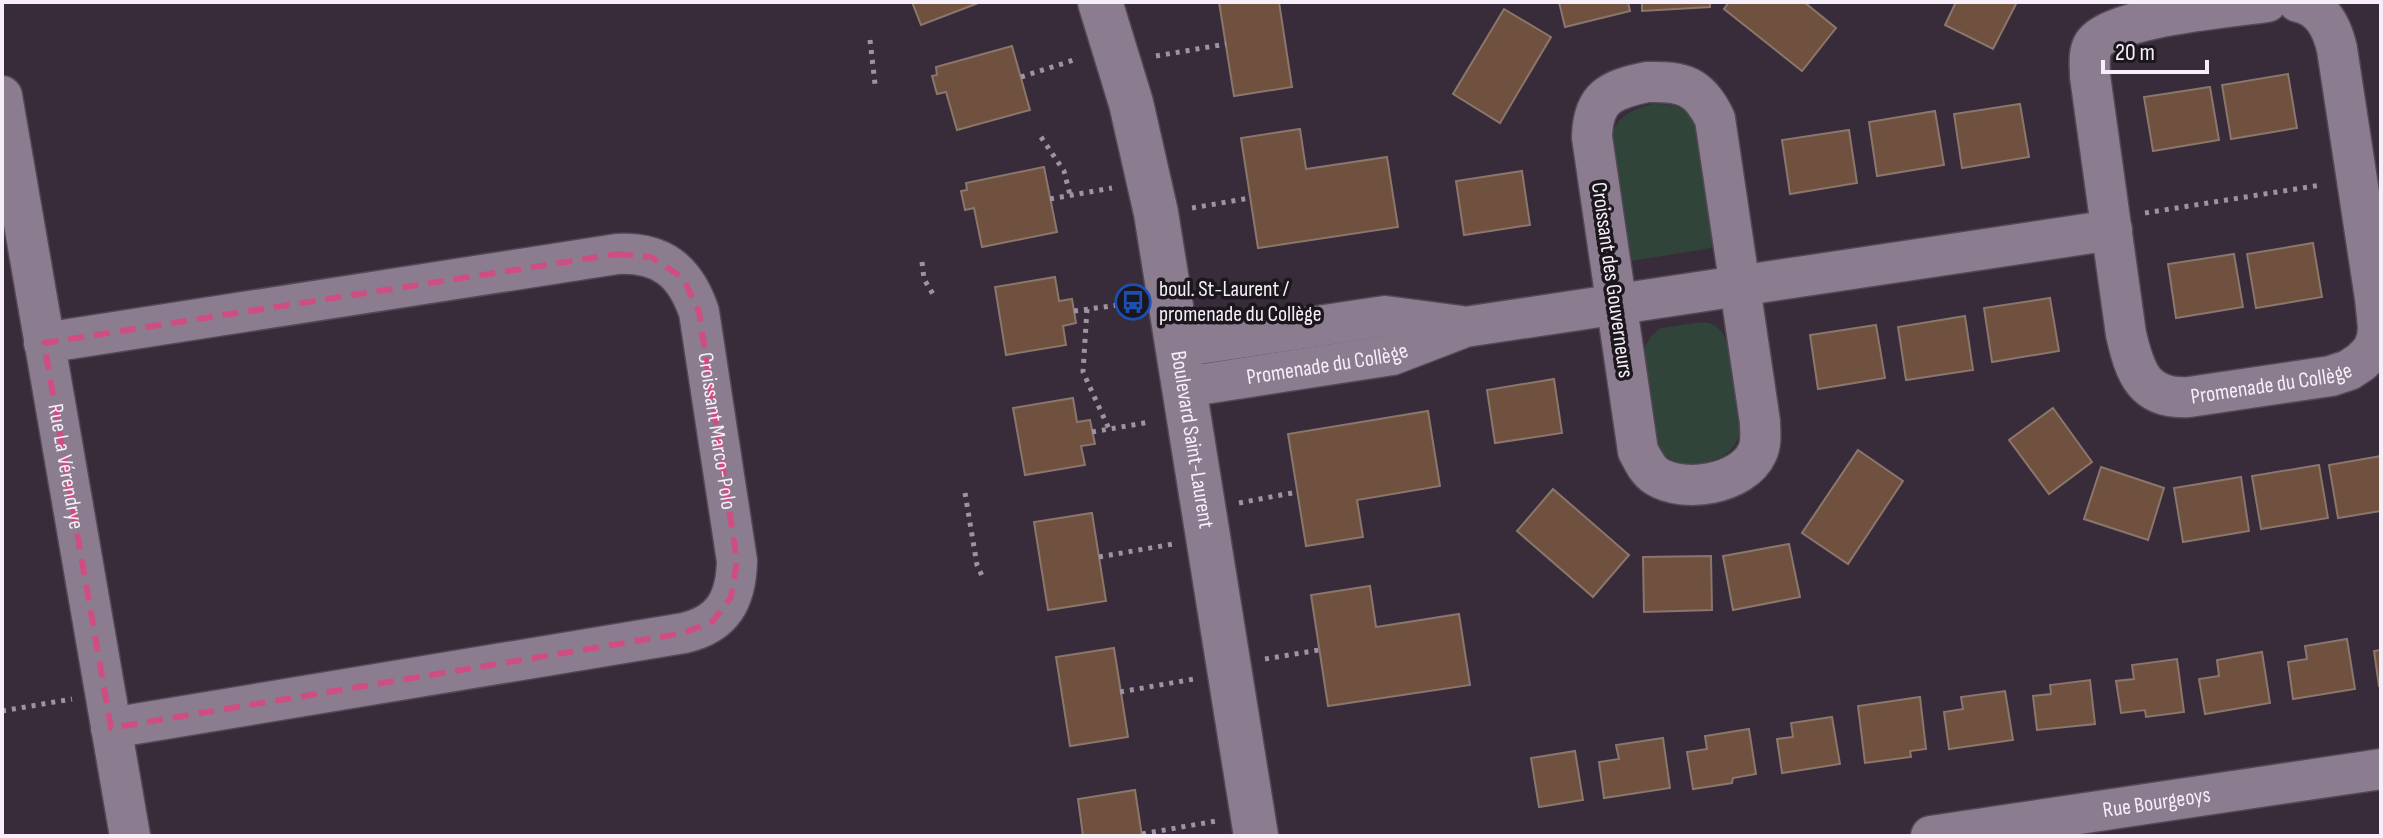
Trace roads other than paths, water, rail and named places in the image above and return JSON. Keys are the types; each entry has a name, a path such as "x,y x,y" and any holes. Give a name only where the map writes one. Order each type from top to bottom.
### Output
{"street":[{"name":"Boulevard Saint-Laurent","path":"1100,2 1141,141 1181,367 1237,828"},
{"name":"Promenade du Collège","path":"2267,2 2132,23 2102,35 2094,44 2090,57 2090,76 2122,222 2132,357 2148,387 2158,394 2189,397 2331,376 2361,362 2372,351 2378,327 2337,49 2326,21 2308,4 2298,2"},
{"name":"Croissant des Gouverneurs","path":"1647,82 1669,82 1686,85 1703,99 1715,119 1739,287 1760,422 1758,451 1748,466 1736,474 1691,485 1672,483 1656,476 1644,464 1638,451 1592,137 1592,117 1610,94 1647,82"},
{"name":"Rue La Vérendrye","path":"2,96 130,836"},
{"name":"Promenade du Collège","path":"1181,367 1385,316 1465,327 1739,287 2122,222"},
{"name":"Croissant Marco-Polo","path":"44,343 634,253 671,267 693,293 699,312 737,561 736,582 731,597 713,621 698,630 684,633 111,728"},
{"name":"Rue Bourgeoys","path":"1931,836 2381,769"}],"place":[{"name":"boul. St-Laurent / promenade du Collège","path":"1133,302"}]}
